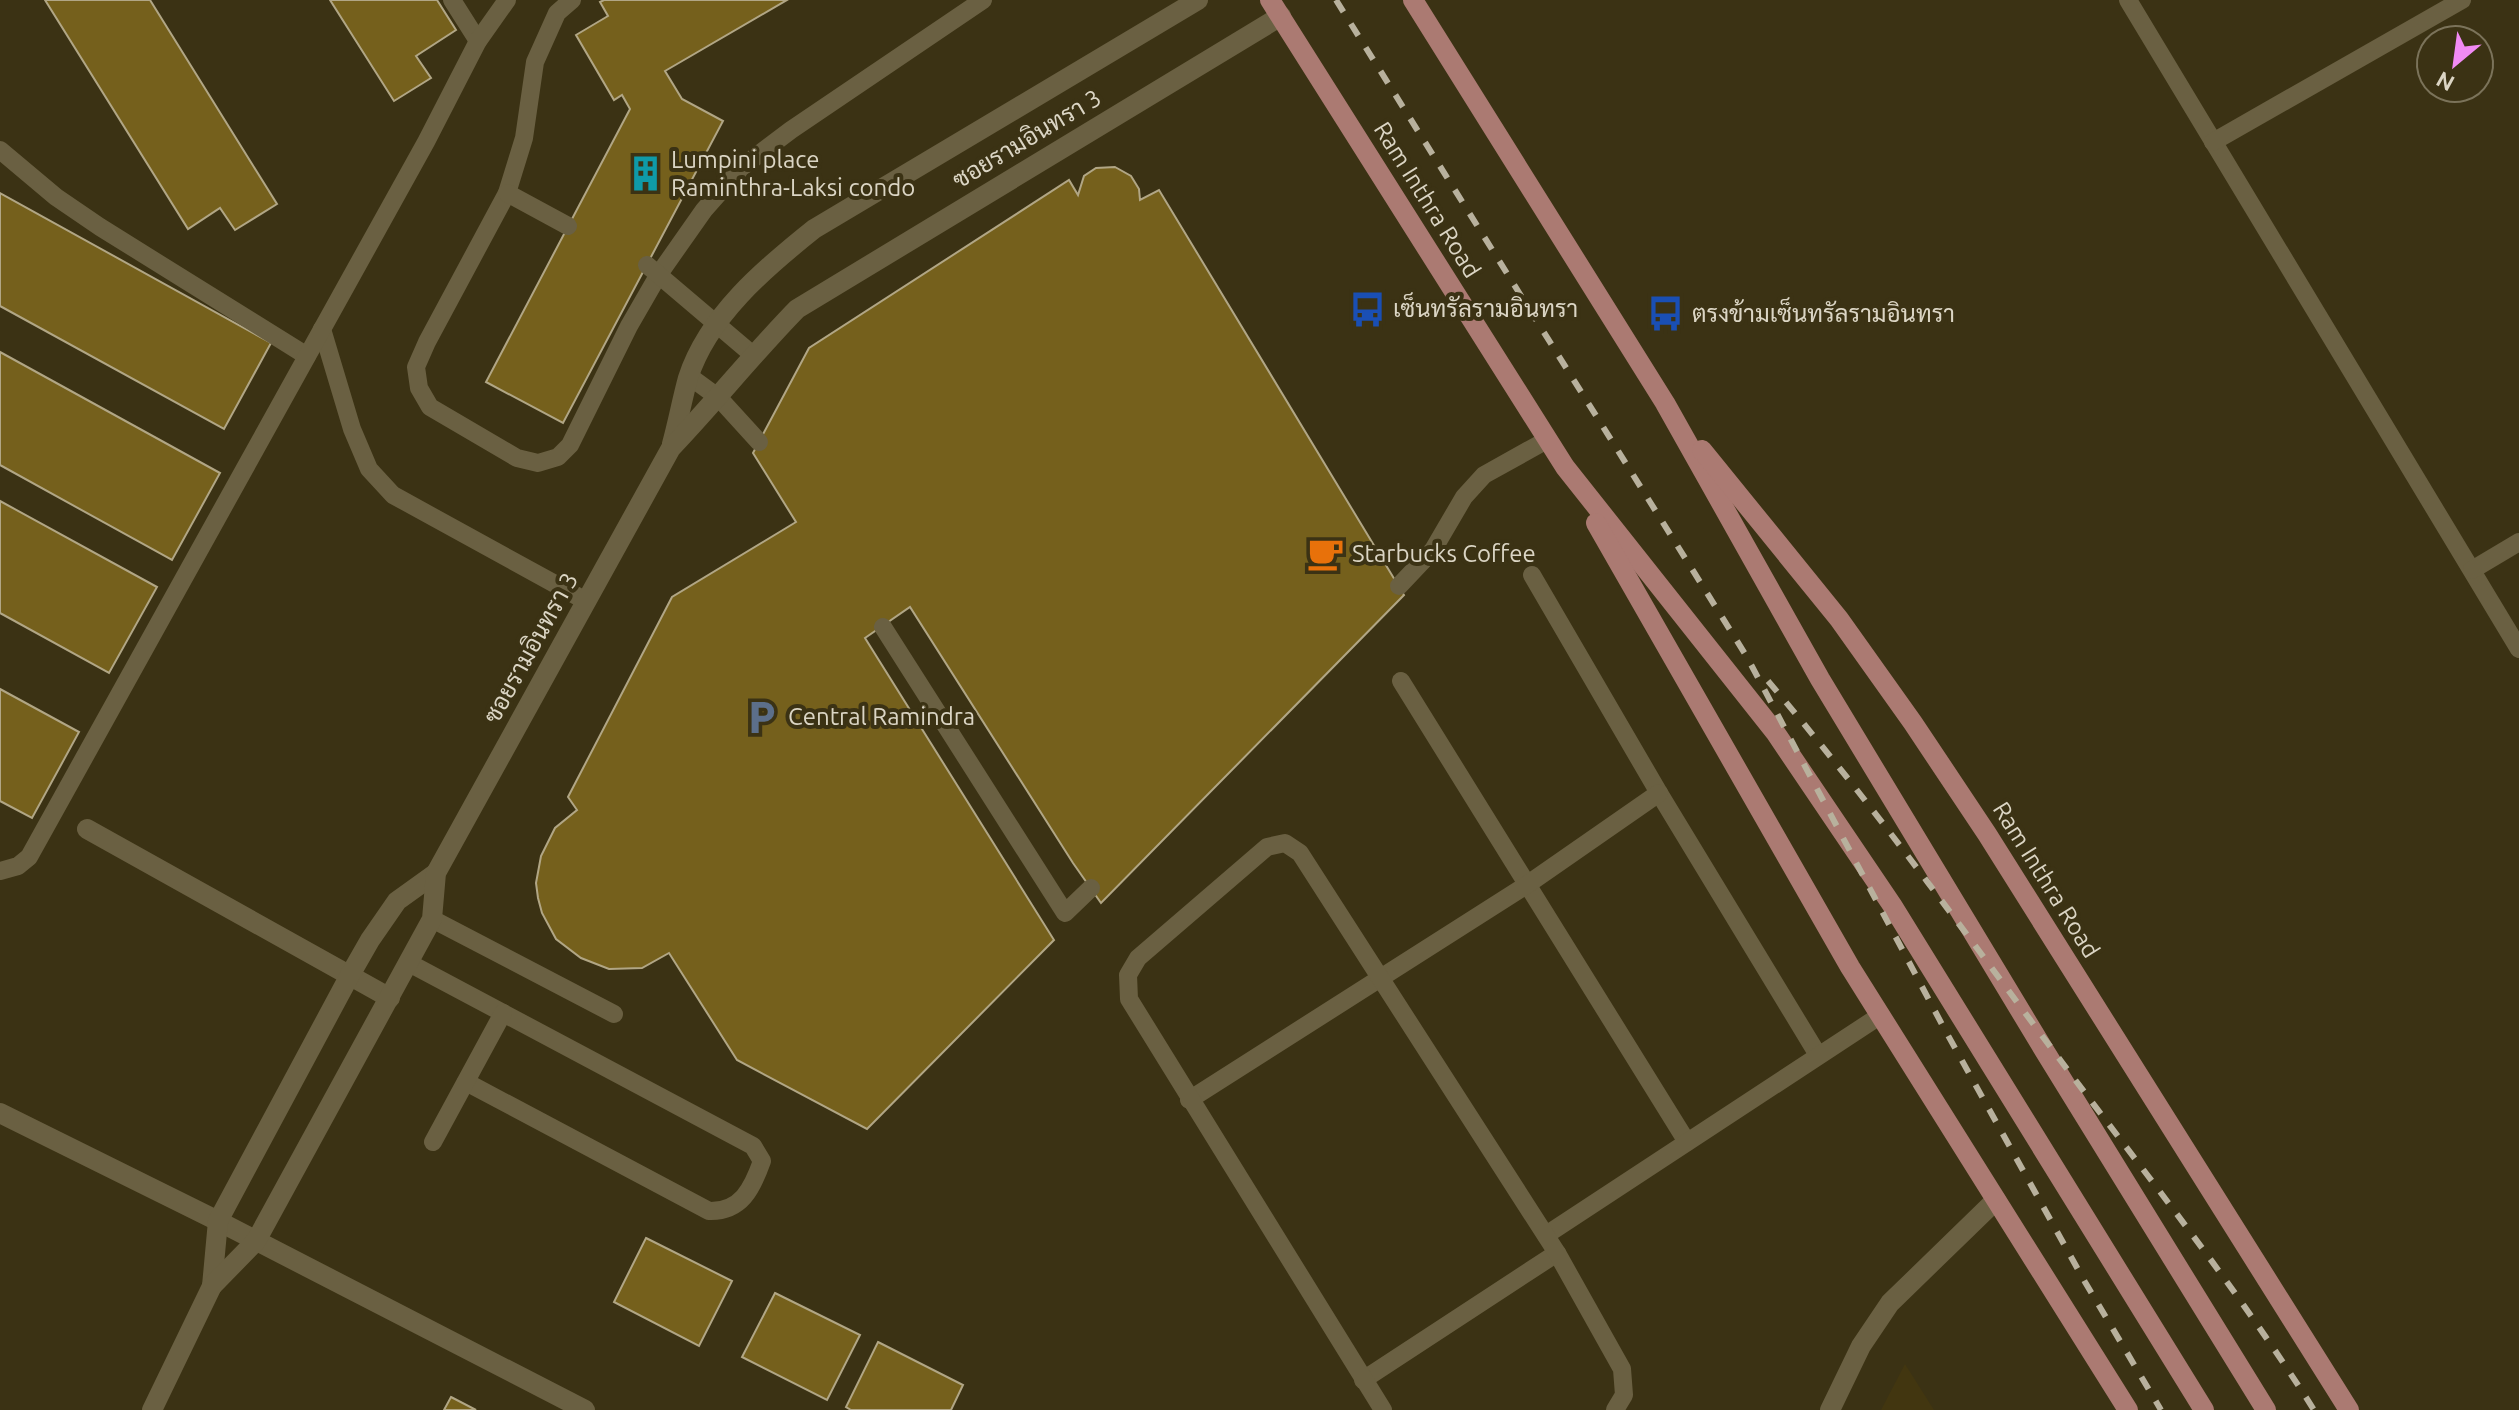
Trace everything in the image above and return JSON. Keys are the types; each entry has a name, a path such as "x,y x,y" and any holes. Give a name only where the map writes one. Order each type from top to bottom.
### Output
{"main road":[{"name":"Ram Inthra Road","path":"1413,0 1665,403 1828,692 2266,1410"},
{"name":"Ram Inthra Road","path":"1276,8 1565,467 1770,830 1881,1015 2128,1410"},
{"name":"Ram Inthra Road","path":"1665,403 1839,619 1913,723 1987,834 2349,1410"},
{"name":"Ram Inthra Road","path":"1565,467 1775,732 1892,905 2204,1410"}],"street":[{"name":"ซอยรามอินทรา 3","path":"671,448 689,376 716,323 768,266 814,229 1198,0"},
{"name":"ซอยรามอินทรา 3","path":"152,1410 212,1286 256,1241 409,963 432,919 436,873 671,448 797,309 1276,8"},
{"path":"87,829 390,998"},
{"name":"ซอยรามอินทรา 3","path":"212,1286 218,1221 350,975 397,901 436,873"},
{"path":"0,1113 585,1410"},
{"path":"1830,1410 1861,1346 1890,1303 1996,1200"}],"lane":[{"path":"452,0 478,41"},
{"path":"0,871 18,866 29,857 426,142 478,41 507,0"},
{"path":"572,0 557,13 535,62 524,138 507,193 416,367 419,388 430,407 517,458 538,463 558,457 570,445 653,270 742,167 791,130 983,0"},
{"path":"2128,0 2519,649"},
{"path":"2213,142 2462,0"},
{"path":"0,150 56,197 100,227 307,356"},
{"path":"507,193 568,226"},
{"path":"653,270 753,355"},
{"path":"322,329 357,443 369,469 393,495 586,601"},
{"path":"689,376 719,398 759,442"},
{"path":"1399,586 1433,550 1464,497 1484,475 1547,440"},
{"path":"2472,570 2519,542"},
{"path":"1532,575 1659,793 1818,1055"},
{"path":"883,627 1065,913 1091,888"},
{"path":"1401,681 1687,1142"},
{"path":"1189,1100 1528,884 1659,793"},
{"path":"1383,1410 1129,999 1128,975 1138,958 1267,847 1285,843 1300,853 1557,1253 1622,1369 1624,1395 1615,1410"},
{"path":"432,919 614,1014"},
{"path":"409,963 753,1146 762,1161 754,1183 734,1208 709,1211 466,1082"},
{"path":"433,1142 503,1013"},
{"path":"1546,1235 1881,1015"},
{"path":"1363,1380 1557,1253"}],"shaded area":[{"path":"1905,1364 1934,1410 1881,1410"}],"building":[{"path":"45,0 150,0 277,204 235,230 220,208 188,229"},
{"path":"330,0 437,0 456,30 416,56 431,78 394,101"},
{"name":"Lumpini place Raminthra-Laksi condo","path":"787,0 665,71 682,99 723,121 563,423 486,382 630,109 622,95 614,100 576,35 608,16 600,2"},
{"name":"Central Ramindra","path":"1115,167 1131,176 1139,189 1140,200 1159,190 1404,595 1101,903 910,607 865,638 1054,940 867,1129 737,1060 669,953 642,968 609,969 581,958 556,939 538,898 536,883 541,856 555,828 577,810 568,797 672,597 796,522 753,453 809,348 1069,180 1078,195 1084,176 1096,168"},
{"path":"0,193 271,343 224,429 0,306"},
{"path":"0,352 220,473 172,560 0,465"},
{"path":"0,501 157,587 109,673 0,613"},
{"path":"0,689 79,732 32,818 0,801"},
{"path":"646,1238 732,1281 699,1346 614,1302"},
{"path":"775,1293 860,1335 827,1400 742,1357"},
{"path":"878,1342 963,1385 951,1410 851,1410 846,1407"},
{"path":"451,1397 476,1410 444,1410"}],"railway":[{"path":"1336,0 1747,657 1945,1030 2085,1282 2161,1410"},
{"path":"1768,681 1881,821 2191,1233 2314,1410"}],"place":[{"name":"Lumpini place Raminthra-Laksi condo","path":"645,174"},
{"name":"เซ็นทรัลรามอินทรา","path":"1367,309"},
{"name":"ตรงข้ามเซ็นทรัลรามอินทรา","path":"1666,314"},
{"name":"Starbucks Coffee","path":"1326,554"},
{"name":"Central Ramindra","path":"762,717"}]}
